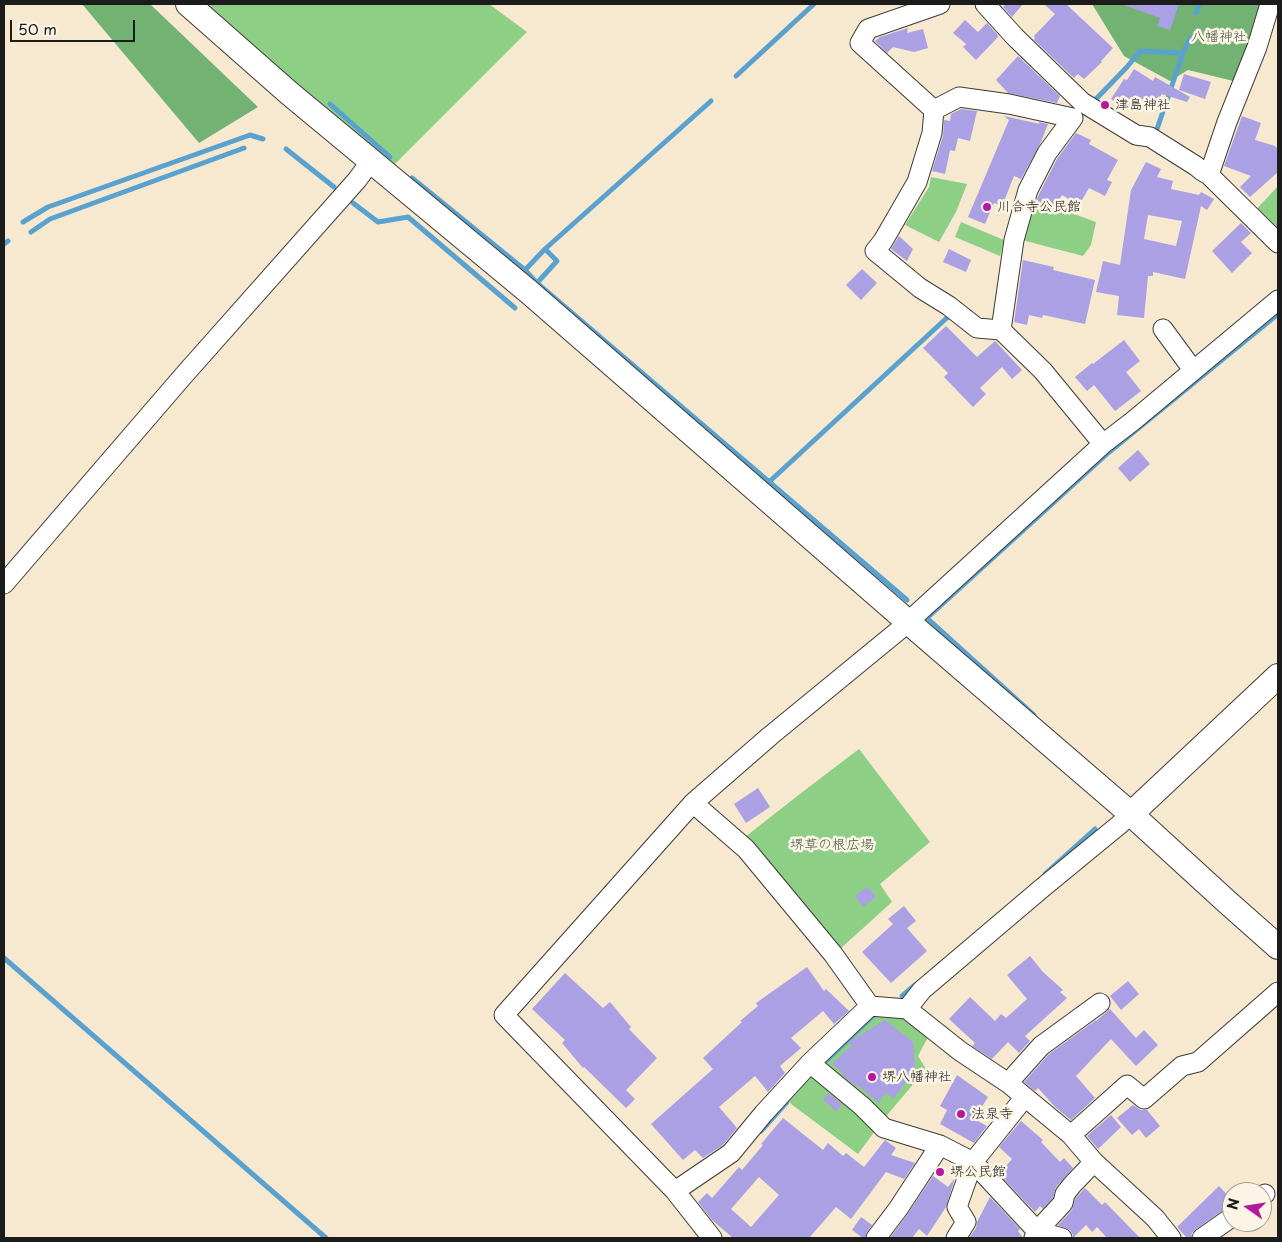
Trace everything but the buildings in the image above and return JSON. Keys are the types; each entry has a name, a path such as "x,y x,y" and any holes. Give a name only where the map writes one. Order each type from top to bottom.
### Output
{"street":[{"path":"188,4 289,93 529,292 1131,814 1278,947"},
{"path":"934,110 860,43 868,29 940,4"},
{"path":"985,4 1077,110"},
{"path":"1209,175 1227,122 1257,47 1270,4"},
{"path":"934,110 959,97 1077,110 1136,135 1150,137 1209,175 1278,243"},
{"path":"934,110 932,133 917,182 883,241 875,251 920,288 948,306 976,328 1001,330 1043,371 1103,444"},
{"path":"1001,330 1014,240 1028,190 1047,153 1077,110"},
{"path":"4,584 371,161"},
{"path":"712,1238 675,1191 504,1015 693,803 907,621 1103,444 1278,300"},
{"path":"1164,329 1193,370"},
{"path":"907,1009 922,990 1119,825 1278,676"},
{"path":"693,803 746,849 833,954 870,1006"},
{"path":"1071,1136 1127,1085 1144,1099 1182,1066 1198,1062 1278,992"},
{"path":"1008,1083 1041,1046 1100,1003"},
{"path":"675,1191 730,1153 810,1063 870,1006 907,1009 960,1051 1008,1083 1071,1136 1094,1162 1156,1218 1171,1238"},
{"path":"810,1063 862,1106 884,1128 940,1146 973,1162 1036,1235 1062,1238"},
{"path":"956,1238 966,1222 958,1207 973,1162 1026,1097"},
{"path":"876,1238 940,1146"},
{"path":"1036,1235 1063,1203 1065,1194 1072,1184 1094,1162"},
{"path":"1202,1238 1222,1224"}],"green space":[{"path":"82,4 150,4 258,107 199,143"},
{"path":"207,4 489,4 527,32 389,170"},
{"name":"八幡神社","path":"1092,4 1270,4 1250,85 1188,70 1170,81 1124,56"},
{"path":"931,177 967,184 956,212 939,242 905,225 929,187"},
{"path":"1278,186 1278,243 1251,215"},
{"path":"1031,201 1055,207 1096,222 1091,245 1083,256 1022,240"},
{"path":"961,222 1004,240 1000,256 955,237"},
{"name":"堺草の根広場","path":"859,749 930,842 880,884 892,902 840,949 745,837"},
{"path":"872,1010 902,1014 928,1037 918,1056 926,1069 883,1120 858,1154 791,1104 786,1094"}],"waterway":[{"path":"736,76 814,4"},
{"path":"1196,13 1199,4"},
{"path":"1157,129 1190,38"},
{"path":"1096,99 1140,51 1183,53"},
{"path":"525,270 545,249 711,101"},
{"path":"330,104 390,157"},
{"path":"23,222 48,207 250,135 263,139"},
{"path":"31,232 50,219 244,148"},
{"path":"286,149 334,187"},
{"path":"412,178 525,270 537,283 907,600"},
{"path":"353,203 378,222 408,217 515,308"},
{"path":"4,244 8,241"},
{"path":"537,283 557,261 545,249"},
{"path":"769,482 951,314"},
{"path":"1034,715 927,618 1108,453 1278,314"},
{"path":"1045,874 1095,829"},
{"path":"4,958 326,1238"},
{"path":"902,996 915,985"},
{"path":"826,1061 874,1015"},
{"path":"761,1131 787,1102"}],"place":[{"name":"津島神社","path":"1105,105"},
{"name":"川合寺公民館","path":"987,207"},
{"name":"堺八幡神社","path":"872,1077"},
{"name":"法泉寺","path":"961,1114"},
{"name":"堺公民館","path":"940,1172"}]}
